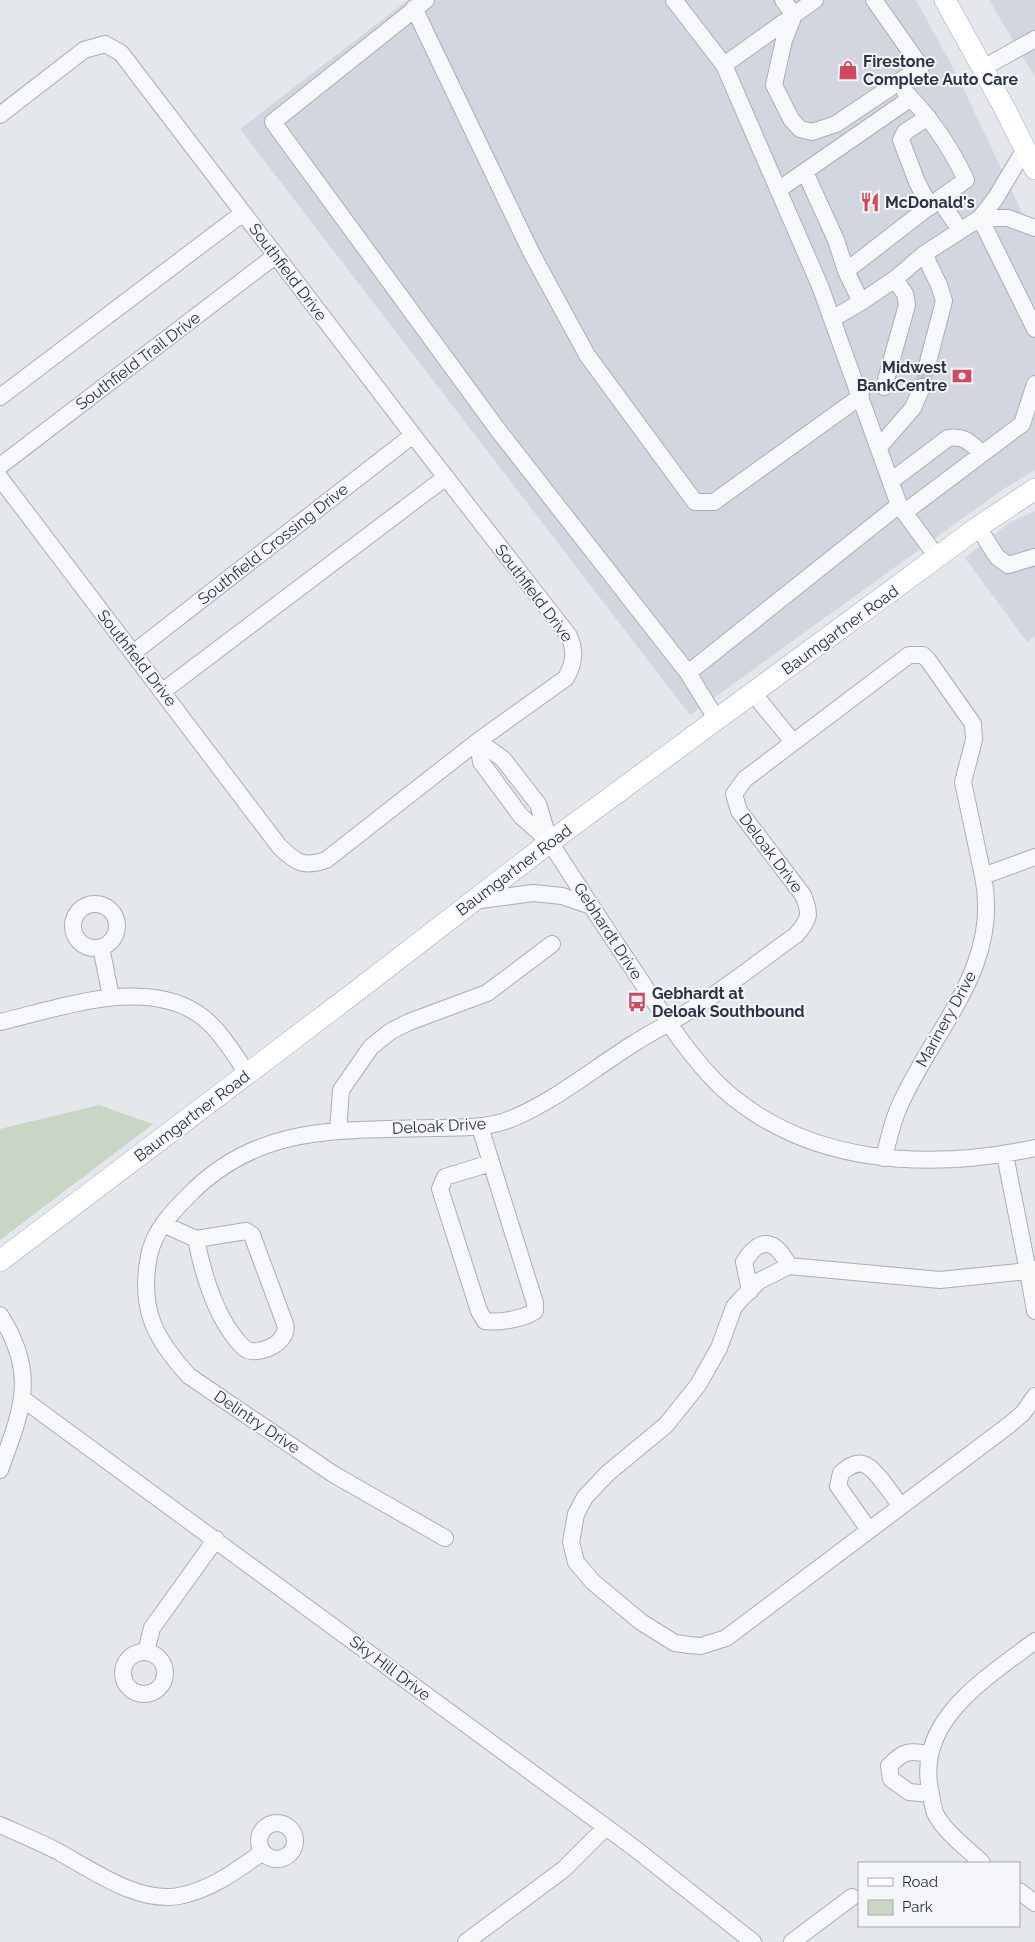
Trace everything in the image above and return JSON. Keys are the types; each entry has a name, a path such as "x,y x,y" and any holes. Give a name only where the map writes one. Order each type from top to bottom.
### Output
{"main road":[{"path":"945,0 1031,156"},
{"name":"Baumgartner Road","path":"0,1261 550,842 978,527 1035,489"}],"street":[{"path":"674,0 724,65 832,319 902,508 937,557"},
{"path":"783,0 794,15"},
{"path":"724,65 815,0"},
{"path":"794,15 784,40 774,85 791,118 800,129 812,132 836,124 921,67 874,0"},
{"path":"717,720 688,673 498,430 273,122 420,4 532,254 587,355 695,502 714,502 861,396"},
{"path":"983,68 1035,39"},
{"name":"Southfield Drive","path":"0,115 84,50 105,44 114,47 122,53 413,436 569,636 573,646 571,668 566,678 478,741 326,860 314,864 302,864 279,846 0,478"},
{"path":"846,271 966,180 955,157 928,117 896,83"},
{"path":"778,190 912,98"},
{"path":"928,117 904,132 901,140 917,182 960,230"},
{"path":"832,319 895,279 924,254 980,218 1031,156"},
{"path":"806,172 836,240 846,271 861,302"},
{"path":"0,396 243,213"},
{"path":"980,218 1008,218 1035,228"},
{"path":"980,218 1035,329"},
{"path":"924,254 939,285 944,301 928,362"},
{"name":"Southfield Trail Drive","path":"0,466 276,256"},
{"path":"884,387 907,305 905,294 895,279"},
{"path":"688,673 902,508 982,454 1022,424 1035,384"},
{"path":"879,447 913,408 922,386"},
{"name":"Southfield Crossing Drive","path":"132,653 413,436"},
{"path":"891,481 948,438 958,436 967,440 982,454"},
{"path":"163,691 446,477"},
{"path":"978,527 997,557 1008,565 1035,556"},
{"name":"Deloak Drive","path":"150,1250 163,1224 201,1183 266,1143 316,1132 480,1127 509,1120 534,1108 635,1042 696,1007 788,940 807,922 808,909 803,894 744,818 735,801 734,794 744,778 909,655 923,655 973,724 974,740 963,782 983,876"},
{"path":"753,693 793,742"},
{"path":"478,741 503,759 538,804 550,842"},
{"name":"Gebhardt Drive","path":"550,842 669,1023 702,1068 722,1087 761,1117 798,1136 824,1146 851,1153 884,1158 942,1160 1005,1155 1035,1148"},
{"path":"983,876 1035,858"},
{"name":"Marinery Drive","path":"884,1158 899,1107 971,978 983,945 988,921 987,894 983,876"},
{"path":"473,901 533,893 562,896 591,906"},
{"path":"338,1131 341,1090 370,1047 391,1031 409,1022 487,993 552,944"},
{"path":"101,947 111,997"},
{"path":"0,1022 111,997 148,997 175,1002 206,1020 248,1073"},
{"path":"480,1127 535,1303 535,1311 530,1314 492,1322 485,1321 480,1311 440,1189 445,1177 491,1163"},
{"path":"1005,1155 1031,1270 1035,1311"},
{"path":"163,1224 196,1239 246,1230 252,1235 285,1324 287,1331 285,1337 266,1350 252,1352 244,1349 231,1333 218,1309 196,1239"},
{"path":"750,1291 744,1262 758,1245 769,1243 777,1247 789,1266"},
{"name":"Delintry Drive","path":"150,1250 146,1273 145,1298 154,1329 171,1356 189,1376 333,1474 445,1538"},
{"path":"1031,1270 940,1280 789,1266 759,1281 734,1306 719,1348 698,1385 666,1425 608,1473 585,1497 576,1514 572,1528 571,1542 576,1562 610,1599 641,1622 675,1643 701,1646 726,1638 900,1505 1009,1425 1023,1413 1035,1396"},
{"path":"0,1315 16,1343 22,1363 23,1399 0,1470"},
{"name":"Sky Hill Drive","path":"23,1399 633,1847 753,1942"},
{"path":"869,1530 838,1486 841,1473 851,1466 863,1464 873,1471 900,1505"},
{"path":"146,1652 152,1628 216,1539"},
{"path":"981,1862 950,1832 935,1812 927,1779 929,1754 941,1726 969,1691 1035,1641"},
{"path":"929,1754 915,1751 900,1754 889,1766 891,1779 909,1792 931,1794"},
{"path":"0,1826 58,1851 100,1877 128,1888 164,1897 179,1896 216,1883 263,1852"},
{"path":"466,1942 564,1868 605,1828"},
{"path":"1020,1892 1035,1903"},
{"path":"792,1942 852,1897"}],"shaded area":[{"path":"408,0 916,0 956,73 1035,240 1035,470 1002,490 690,715 240,129"},
{"path":"989,0 1035,0 1035,77"},
{"path":"1035,511 1035,636 1027,642 965,558 1009,523"}],"green space":[{"path":"99,1105 153,1124 0,1240 0,1129"}],"tunnel":[{"path":"922,387 928,362"}],"place":[{"name":"Firestone Complete Auto Care","path":"848,70"},
{"name":"McDonald's","path":"870,202"},
{"name":"Midwest BankCentre","path":"962,376"},
{"name":"Gebhardt at Deloak Southbound","path":"637,1002"}]}
